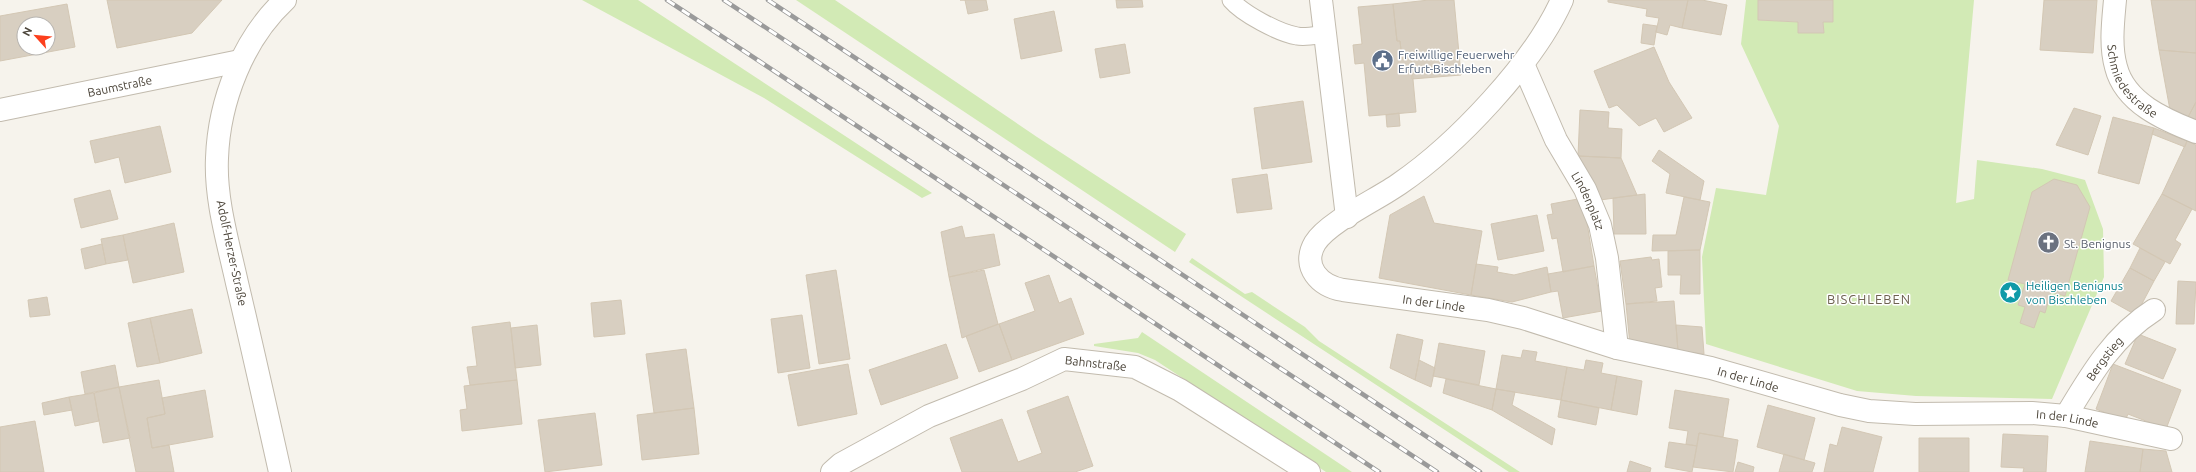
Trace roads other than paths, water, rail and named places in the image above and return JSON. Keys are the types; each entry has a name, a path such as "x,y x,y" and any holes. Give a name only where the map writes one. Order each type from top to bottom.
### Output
{"street":[{"name":"Adolf-Herzer-Straße","path":"280,472 221,210 217,158 224,112 240,61 271,13 285,0"},
{"path":"1321,0 1347,217 1400,183 1435,155 1471,121 1523,64 1544,32 1562,0"},
{"name":"Schmiedestraße","path":"2115,0 2113,32 2116,68 2127,91 2162,118 2196,132"},
{"name":"Baumstraße","path":"0,110 240,61"},
{"name":"Lindenplatz","path":"1523,64 1556,140 1585,189 1600,225 1607,258 1617,348"},
{"name":"In der Linde","path":"1347,217 1325,233 1313,248 1311,264 1313,273 1317,279 1329,287 1488,310 1523,318 1617,348 1711,368 1801,394 1869,411 1916,414 2032,413 2066,416 2172,439"},
{"name":"Bergstieg","path":"2066,416 2092,373 2111,347 2139,320 2154,310"},
{"name":"Bahnstraße","path":"832,472 840,464 929,416 1022,379 1064,359 1135,367 1180,390 1309,472"}],"lane":[{"path":"1231,0 1238,8 1257,20 1297,36 1325,34"}],"railway":[{"path":"667,0 1379,472"},
{"path":"724,0 1437,472"},
{"path":"768,0 1480,472"}],"place":[{"name":"Freiwillige Feuerwehr Erfurt-Bischleben","path":"1383,61"},
{"name":"St. Benignus","path":"2049,243"},
{"name":"Heiligen Benignus von Bischleben","path":"2010,292"}],"district":[{"name":"BISCHLEBEN","path":"1869,299"}]}
